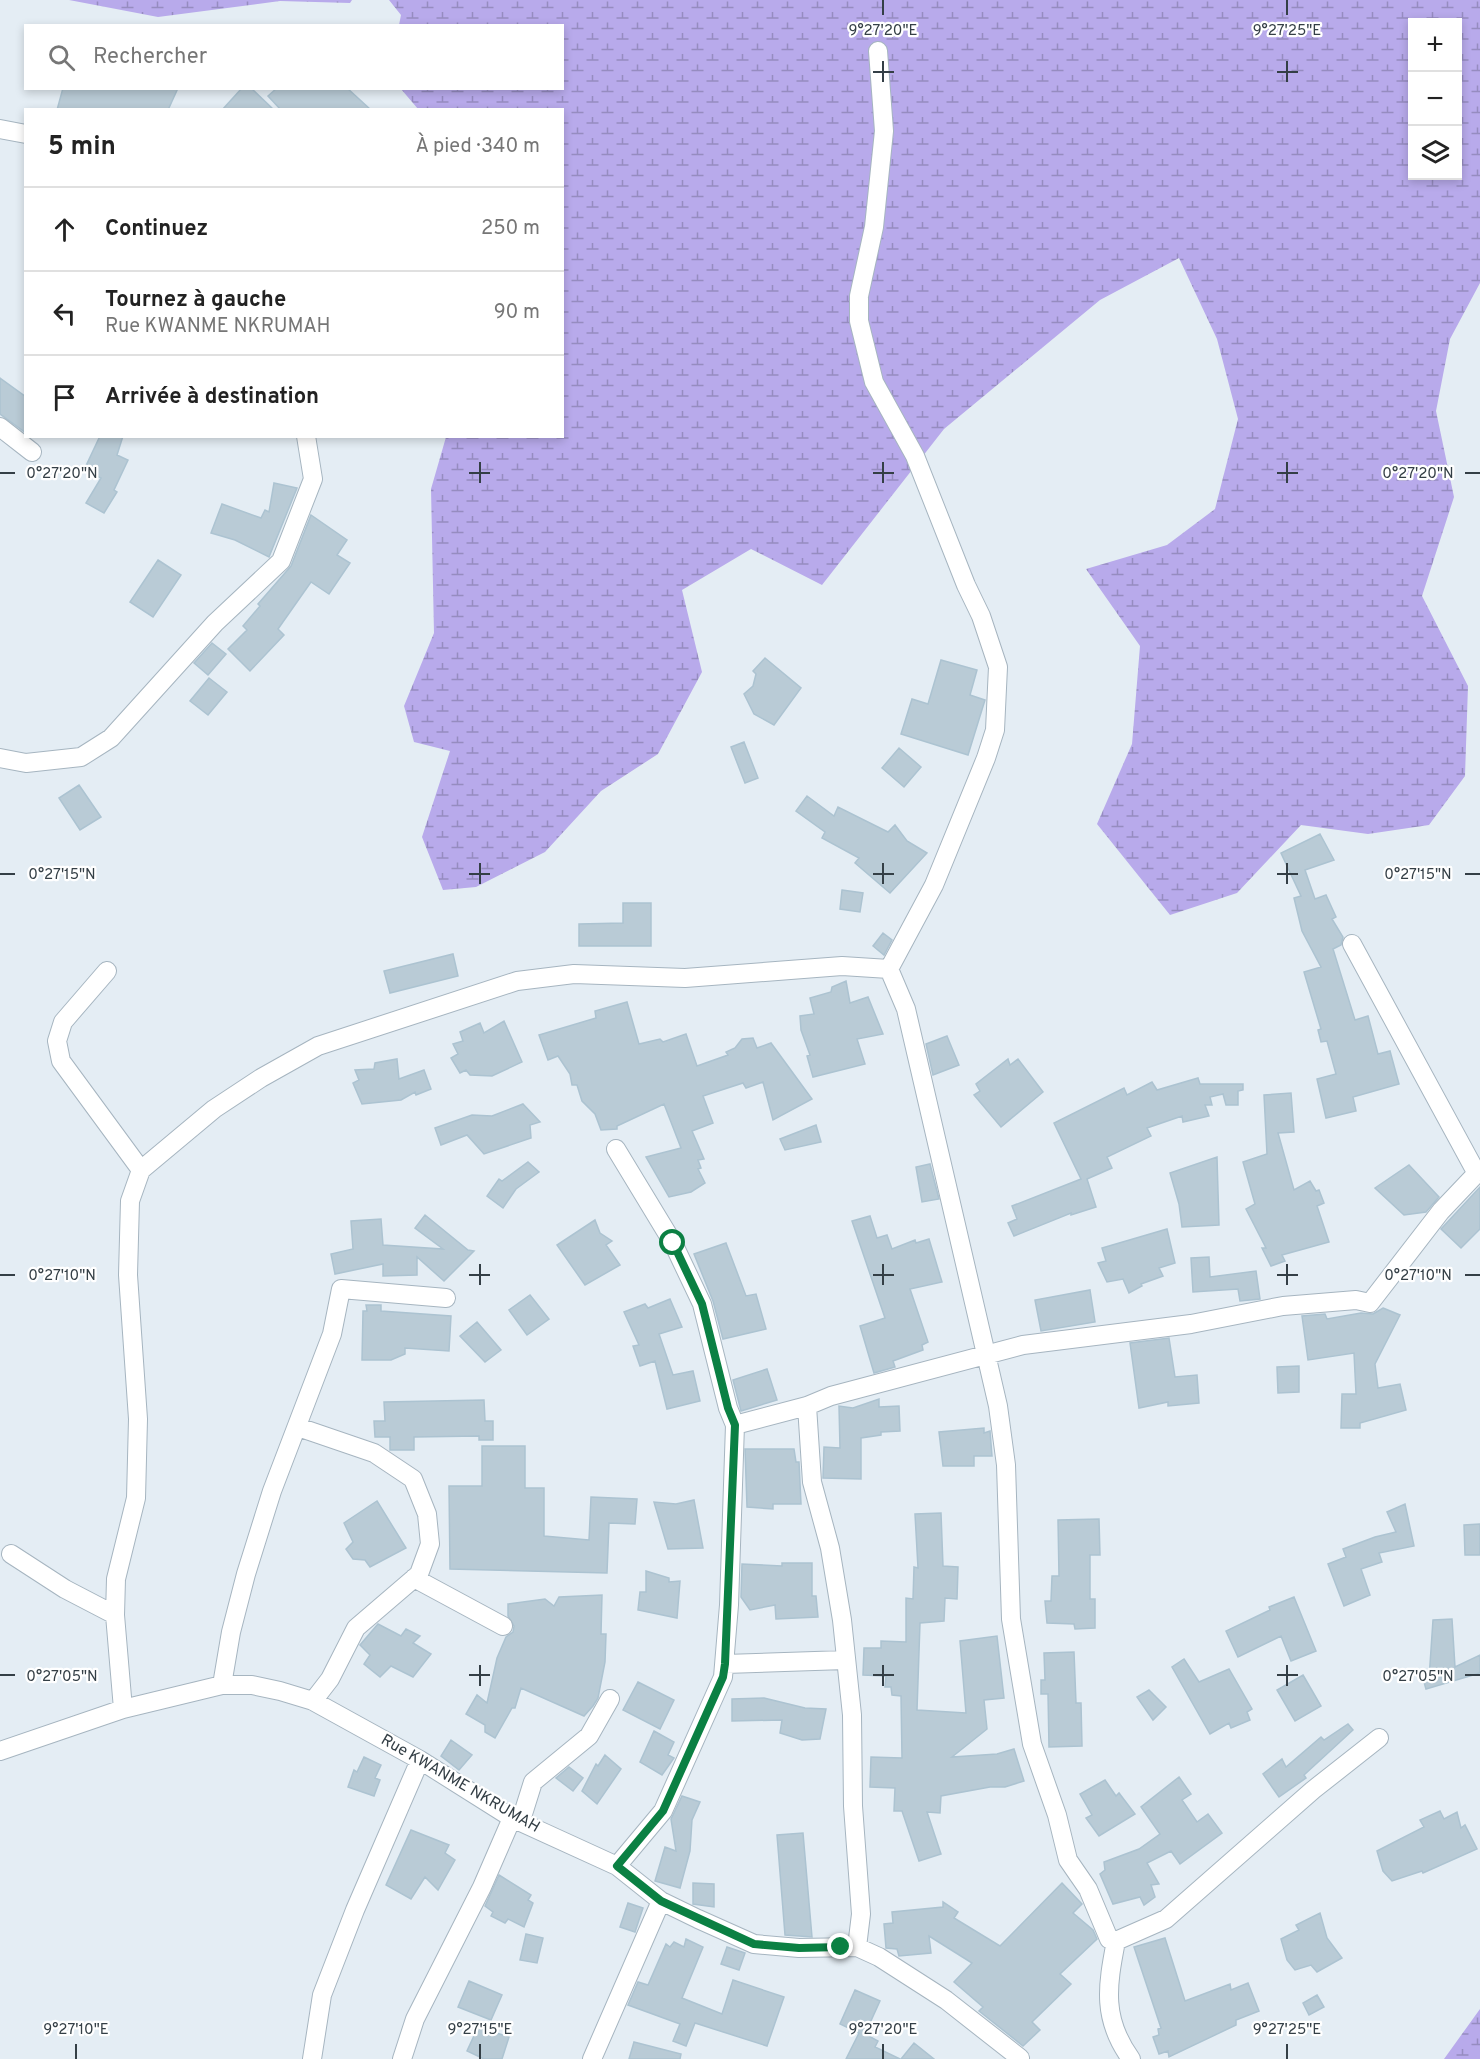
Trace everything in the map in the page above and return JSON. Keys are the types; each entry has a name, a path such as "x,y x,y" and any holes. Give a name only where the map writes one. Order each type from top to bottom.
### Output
{"street":[{"path":"878,51 884,131 874,227 859,296 860,321 874,382 915,456 966,585 981,616 998,667 995,730 986,758 974,782 934,885 890,969 906,1009 998,1406 1006,1465 1011,1619 1032,1744 1057,1815 1068,1860 1088,1889 1109,1939 1116,1941 1166,1919 1313,1790 1379,1738"},
{"path":"0,129 24,134"},
{"path":"0,428 32,452"},
{"path":"0,758 26,763 81,757 111,738 215,623 281,561 313,478 306,438"},
{"path":"735,1425 807,1406 831,1396 1023,1345 1191,1324 1283,1306 1356,1300 1370,1303 1441,1211 1478,1171 1352,945"},
{"path":"123,1709 115,1615 118,1564 136,1498 138,1419 128,1275 130,1201 141,1170 214,1109 261,1078 318,1046 517,981 574,974 685,978 842,966 890,969"},
{"path":"107,971 63,1022 57,1041 61,1061 141,1170"},
{"path":"616,1149 673,1243 702,1304 728,1408 735,1425 723,1677 663,1811 617,1866"},
{"path":"222,1685 231,1632 246,1574 272,1491 332,1334 341,1289 446,1298"},
{"path":"807,1406 812,1482 831,1558 842,1620 852,1715 852,1806 861,1914 857,1947"},
{"path":"298,1427 374,1454 413,1479 427,1514 430,1544 419,1574 356,1628 330,1679 313,1701"},
{"path":"11,1554 65,1588 115,1615"},
{"path":"414,1578 504,1626"},
{"path":"725,1664 845,1660"},
{"name":"Rue KWANME NKRUMAH","path":"0,1750 123,1709 222,1685 252,1685 313,1701 420,1760 512,1818 617,1866 661,1901 754,1944 799,1948 857,1947 879,1957 946,2000 1020,2058"},
{"path":"402,2059 416,2019 482,1887 512,1818 522,1817 529,1792 540,1774 564,1758 589,1736 610,1699"},
{"path":"312,2059 322,1995 355,1910 420,1760"},
{"path":"592,2059 661,1901"},
{"path":"1116,1941 1107,1987 1118,2041 1131,2059"}],"green space":[{"path":"69,0 352,0 350,3 280,1 158,17"},
{"path":"389,0 1480,0 1480,283 1450,339 1436,411 1454,497 1422,596 1468,686 1465,776 1429,825 1368,834 1301,825 1237,893 1170,915 1097,824 1132,744 1140,646 1086,569 1167,545 1215,509 1238,419 1217,339 1179,258 1100,300 944,429 822,585 751,549 682,590 702,672 658,754 601,791 545,852 476,887 443,890 422,837 450,751 414,742 404,706 434,633 431,489 446,438 564,438 564,108 417,108 402,90 564,90 564,24 399,24 401,15"},
{"path":"1480,2009 1480,2059 1444,2059"}],"building":[{"path":"62,90 177,90 169,108 58,108"},
{"path":"240,90 253,90 272,108 224,108"},
{"path":"275,90 349,90 369,108 279,108 268,96"},
{"path":"0,378 24,396 24,432 0,414"},
{"path":"99,438 122,438 117,455 128,460 114,490 117,492 104,513 86,503 101,478 84,470"},
{"path":"274,483 297,488 269,557 235,540 211,533 222,504 261,518 265,510 269,512"},
{"path":"311,515 347,540 337,555 350,563 329,594 311,582 278,629 284,635 250,671 228,649 247,630 243,626 260,606 258,604 291,566"},
{"path":"158,560 181,575 153,617 130,602"},
{"path":"212,643 226,654 208,675 194,663"},
{"path":"765,658 801,688 774,725 754,714 744,694 753,686 756,674 753,671"},
{"path":"941,660 977,670 970,695 985,700 968,755 901,734 912,699 928,704"},
{"path":"209,678 227,692 208,715 190,701"},
{"path":"744,742 758,778 745,783 731,747"},
{"path":"899,748 921,767 904,787 882,768"},
{"path":"79,785 101,817 80,830 59,798"},
{"path":"807,796 834,816 838,807 888,832 895,825 907,841 927,853 890,893 855,863 859,858 822,838 825,832 796,811"},
{"path":"1320,834 1334,860 1305,870 1315,899 1326,895 1336,917 1332,919 1343,937 1341,945 1333,949 1355,1020 1368,1016 1378,1054 1390,1051 1399,1084 1353,1097 1356,1111 1326,1118 1317,1079 1336,1074 1327,1041 1321,1042 1318,1030 1321,1029 1304,972 1321,967 1302,931 1294,898 1301,896 1281,853"},
{"path":"842,890 863,893 860,912 840,909"},
{"path":"623,903 651,903 651,946 579,946 579,924 623,923"},
{"path":"883,933 892,940 884,955 873,946"},
{"path":"453,954 458,976 390,993 384,971"},
{"path":"846,981 850,1003 868,997 883,1034 857,1039 865,1064 813,1077 807,1056 810,1055 801,1030 800,1016 814,1014 810,998 831,992 832,987"},
{"path":"627,1002 639,1044 660,1039 663,1042 686,1034 697,1066 728,1055 726,1052 735,1048 742,1039 753,1038 757,1048 771,1043 812,1099 773,1120 763,1082 746,1088 743,1083 703,1096 713,1123 692,1131 704,1159 698,1160 701,1168 698,1169 705,1183 691,1192 669,1197 646,1157 681,1148 664,1104 617,1126 617,1129 601,1130 595,1114 582,1101 577,1085 572,1085 570,1074 558,1056 548,1060 539,1035 596,1018 595,1011"},
{"path":"504,1021 522,1062 492,1076 470,1075 466,1070 460,1073 451,1058 458,1054 453,1044 463,1041 460,1032 480,1023 484,1033"},
{"path":"947,1036 959,1065 933,1075 926,1044"},
{"path":"397,1059 399,1079 424,1070 431,1089 416,1095 415,1092 401,1100 362,1104 353,1083 359,1080 355,1070 374,1069 375,1063"},
{"path":"1008,1059 1010,1065 1018,1059 1043,1092 1001,1127 974,1095 980,1091 976,1084"},
{"path":"1198,1078 1200,1084 1243,1084 1243,1090 1238,1091 1238,1105 1226,1105 1223,1094 1210,1097 1212,1105 1205,1105 1209,1116 1183,1122 1182,1116 1147,1128 1151,1136 1107,1157 1112,1168 1087,1179 1096,1207 1071,1215 1071,1213 1014,1236 1008,1223 1017,1219 1012,1206 1081,1179 1054,1123 1124,1088 1127,1095 1152,1082 1157,1090"},
{"path":"1291,1093 1294,1132 1278,1133 1294,1190 1310,1181 1316,1191 1319,1190 1324,1203 1317,1206 1329,1242 1282,1255 1285,1261 1271,1266 1262,1248 1266,1248 1246,1209 1255,1204 1243,1162 1267,1154 1264,1095"},
{"path":"523,1104 540,1122 530,1125 531,1138 484,1154 467,1135 441,1145 435,1128 472,1115 492,1116"},
{"path":"816,1125 821,1142 785,1150 780,1139"},
{"path":"1217,1157 1219,1225 1182,1227 1179,1204 1170,1173"},
{"path":"528,1162 539,1172 516,1189 503,1208 487,1196 499,1179 502,1181"},
{"path":"930,1164 939,1199 922,1202 916,1167"},
{"path":"1409,1165 1439,1197 1426,1212 1404,1215 1375,1188"},
{"path":"1480,1187 1480,1229 1461,1248 1441,1229"},
{"path":"425,1215 468,1250 474,1251 444,1281 417,1257 417,1275 383,1276 383,1264 335,1274 331,1254 353,1249 351,1221 381,1219 383,1245 443,1249 415,1228"},
{"path":"870,1216 877,1238 887,1235 892,1249 915,1240 916,1243 929,1239 942,1282 910,1289 928,1342 922,1345 923,1350 893,1361 895,1367 874,1373 860,1326 885,1318 852,1221"},
{"path":"595,1220 600,1233 612,1241 606,1245 620,1265 585,1285 557,1245"},
{"path":"1167,1229 1175,1263 1159,1268 1163,1276 1141,1284 1142,1286 1129,1293 1123,1279 1107,1282 1098,1263 1106,1261 1102,1248"},
{"path":"726,1243 746,1296 756,1294 766,1329 723,1339 713,1301 694,1254"},
{"path":"1209,1257 1210,1277 1256,1271 1260,1299 1240,1301 1238,1289 1193,1292 1191,1258"},
{"path":"1090,1290 1095,1322 1041,1331 1035,1300"},
{"path":"530,1295 549,1319 527,1335 509,1310"},
{"path":"670,1299 682,1327 659,1334 673,1375 693,1371 700,1401 667,1409 655,1361 640,1366 633,1346 639,1345 624,1312 645,1304 648,1308"},
{"path":"366,1305 381,1305 381,1311 451,1316 449,1351 405,1348 405,1354 391,1360 362,1360 363,1311 367,1311"},
{"path":"1383,1308 1400,1315 1375,1364 1378,1388 1400,1384 1406,1410 1360,1423 1360,1428 1341,1428 1342,1394 1356,1394 1354,1353 1308,1360 1302,1316 1325,1314 1327,1319 1361,1313 1373,1314"},
{"path":"477,1322 501,1350 485,1362 460,1336"},
{"path":"1169,1338 1175,1377 1197,1375 1199,1403 1168,1406 1168,1402 1139,1408 1130,1343"},
{"path":"1299,1366 1299,1392 1278,1393 1277,1367"},
{"path":"767,1369 777,1400 741,1411 733,1380"},
{"path":"879,1399 879,1407 899,1406 900,1431 881,1432 881,1435 861,1438 861,1479 823,1478 824,1447 840,1448 839,1406 853,1408"},
{"path":"484,1400 485,1421 493,1421 493,1440 479,1440 479,1436 414,1437 414,1450 390,1450 390,1437 375,1437 374,1421 385,1421 384,1402"},
{"path":"984,1428 984,1433 990,1431 992,1456 974,1456 974,1466 943,1466 939,1432"},
{"path":"482,1446 525,1446 525,1488 544,1488 544,1536 589,1540 591,1497 637,1499 635,1524 609,1523 607,1573 450,1569 449,1486 482,1486"},
{"path":"745,1449 794,1449 796,1462 799,1462 801,1504 773,1504 773,1509 747,1507"},
{"path":"694,1500 703,1548 668,1549 654,1502 676,1504"},
{"path":"377,1501 406,1548 370,1567 365,1560 353,1559 346,1549 353,1542 344,1523"},
{"path":"1405,1504 1414,1546 1379,1553 1382,1562 1361,1569 1370,1595 1344,1606 1328,1564 1346,1557 1343,1549 1396,1532 1387,1512"},
{"path":"941,1513 943,1566 958,1567 957,1599 945,1598 944,1621 920,1623 917,1710 966,1713 960,1641 997,1636 1004,1698 984,1700 987,1729 952,1757 997,1754 1014,1749 1024,1781 1005,1787 990,1787 941,1796 940,1813 927,1812 941,1854 919,1861 902,1811 894,1811 895,1788 870,1787 871,1757 902,1758 901,1696 892,1695 891,1687 885,1687 886,1676 863,1675 864,1648 881,1648 881,1641 906,1642 906,1598 913,1599 914,1567 918,1568 915,1514"},
{"path":"1099,1519 1100,1555 1090,1555 1090,1599 1095,1599 1095,1628 1075,1629 1074,1624 1047,1623 1045,1601 1051,1601 1052,1576 1059,1576 1058,1520"},
{"path":"1480,1524 1480,1555 1465,1555 1464,1525"},
{"path":"782,1563 812,1563 812,1596 816,1596 818,1617 776,1619 775,1605 750,1610 741,1597 742,1564 782,1566"},
{"path":"646,1571 669,1578 669,1582 680,1581 677,1618 638,1610 640,1592 646,1592"},
{"path":"602,1595 601,1634 606,1634 605,1662 598,1698 584,1716 521,1688 515,1708 512,1708 495,1738 485,1732 485,1725 466,1714 477,1695 487,1703 497,1658 506,1637 513,1632 514,1626 508,1616 508,1604 545,1599 554,1606 559,1597"},
{"path":"1294,1597 1316,1651 1291,1661 1281,1636 1238,1657 1226,1631 1270,1610 1269,1607"},
{"path":"1452,1619 1455,1667 1480,1655 1480,1673 1426,1689 1424,1682 1429,1679 1433,1620"},
{"path":"378,1624 401,1636 406,1629 420,1636 413,1643 431,1654 413,1677 391,1666 380,1677 364,1664 370,1655 360,1645"},
{"path":"1074,1652 1076,1703 1081,1703 1082,1746 1049,1747 1048,1694 1041,1694 1041,1680 1045,1680 1044,1653"},
{"path":"1184,1659 1199,1682 1229,1669 1252,1709 1247,1712 1250,1720 1231,1728 1229,1723 1210,1734 1172,1667"},
{"path":"1303,1675 1321,1706 1295,1721 1277,1690"},
{"path":"638,1682 674,1700 660,1729 623,1710"},
{"path":"1149,1690 1166,1707 1153,1720 1137,1697"},
{"path":"764,1698 805,1708 826,1709 820,1739 802,1740 780,1733 782,1720 732,1721 732,1699"},
{"path":"1348,1724 1353,1730 1304,1775 1306,1778 1279,1797 1263,1774 1282,1759 1286,1767 1321,1737 1324,1740"},
{"path":"654,1731 674,1742 668,1755 674,1758 662,1775 640,1762"},
{"path":"451,1740 472,1755 459,1770 441,1756"},
{"path":"605,1755 621,1769 597,1804 582,1791 596,1764 598,1766"},
{"path":"364,1757 381,1765 375,1778 380,1780 374,1796 348,1787 354,1770 357,1772"},
{"path":"569,1767 583,1778 573,1791 556,1778"},
{"path":"1179,1777 1191,1794 1182,1800 1197,1822 1208,1814 1222,1833 1180,1864 1171,1851 1147,1863 1159,1884 1151,1885 1155,1897 1144,1905 1140,1897 1113,1904 1100,1874 1105,1870 1104,1862 1139,1849 1160,1834 1141,1807"},
{"path":"1105,1780 1116,1796 1119,1793 1135,1814 1099,1836 1086,1818 1092,1815 1080,1794"},
{"path":"682,1796 700,1802 692,1820 690,1851 680,1888 655,1881 665,1847 676,1851 671,1819"},
{"path":"1440,1811 1444,1819 1457,1812 1461,1828 1465,1825 1477,1849 1423,1873 1422,1871 1392,1881 1383,1871 1377,1851 1424,1827 1420,1820"},
{"path":"411,1830 449,1845 445,1853 455,1860 438,1890 425,1877 411,1899 386,1885"},
{"path":"803,1833 812,1937 785,1935 777,1835"},
{"path":"499,1875 531,1895 528,1900 533,1903 524,1927 508,1919 505,1923 491,1916 493,1912 485,1906"},
{"path":"693,1883 714,1884 714,1907 693,1904"},
{"path":"1062,1883 1082,1904 1073,1913 1093,1930 1097,1939 1060,1974 1071,1984 1032,2022 1040,2030 1023,2046 979,2011 983,2007 954,1982 972,1963 929,1936 931,1953 899,1956 897,1949 886,1948 884,1924 893,1923 892,1912 943,1907 943,1902 958,1912 954,1918 1000,1946"},
{"path":"628,1903 643,1908 635,1932 620,1927"},
{"path":"1320,1913 1327,1938 1342,1958 1317,1972 1311,1965 1295,1970 1287,1960 1281,1939 1299,1930 1296,1925"},
{"path":"526,1934 543,1938 537,1963 520,1960"},
{"path":"1165,1938 1185,2001 1230,1984 1231,1990 1248,1983 1259,2011 1236,2020 1236,2025 1169,2057 1168,2051 1159,2054 1153,2037 1159,2035 1158,2029 1161,2028 1134,1947"},
{"path":"686,1939 703,1947 682,1998 722,2014 733,1980 784,1997 767,2046 695,2023 686,2046 673,2041 680,2024 628,2005 638,1982 648,1985 666,1944 670,1947 674,1942 684,1947"},
{"path":"727,1947 745,1953 739,1970 721,1964"},
{"path":"469,1981 502,1995 491,2020 458,2007"},
{"path":"855,1990 880,2001 865,2034 878,2041 875,2047 900,2059 846,2059 859,2033 840,2024"},
{"path":"1317,1995 1324,2007 1309,2015 1303,2003"},
{"path":"478,2027 509,2037 502,2059 484,2059 467,2051"},
{"path":"634,2042 681,2054 680,2059 629,2059"},
{"path":"914,2043 934,2059 901,2059"}],"route":[{"path":"673,1243 702,1304 728,1408 735,1425 725,1664 723,1677 663,1811 617,1866 661,1901 754,1944 799,1948 841,1947"}]}
